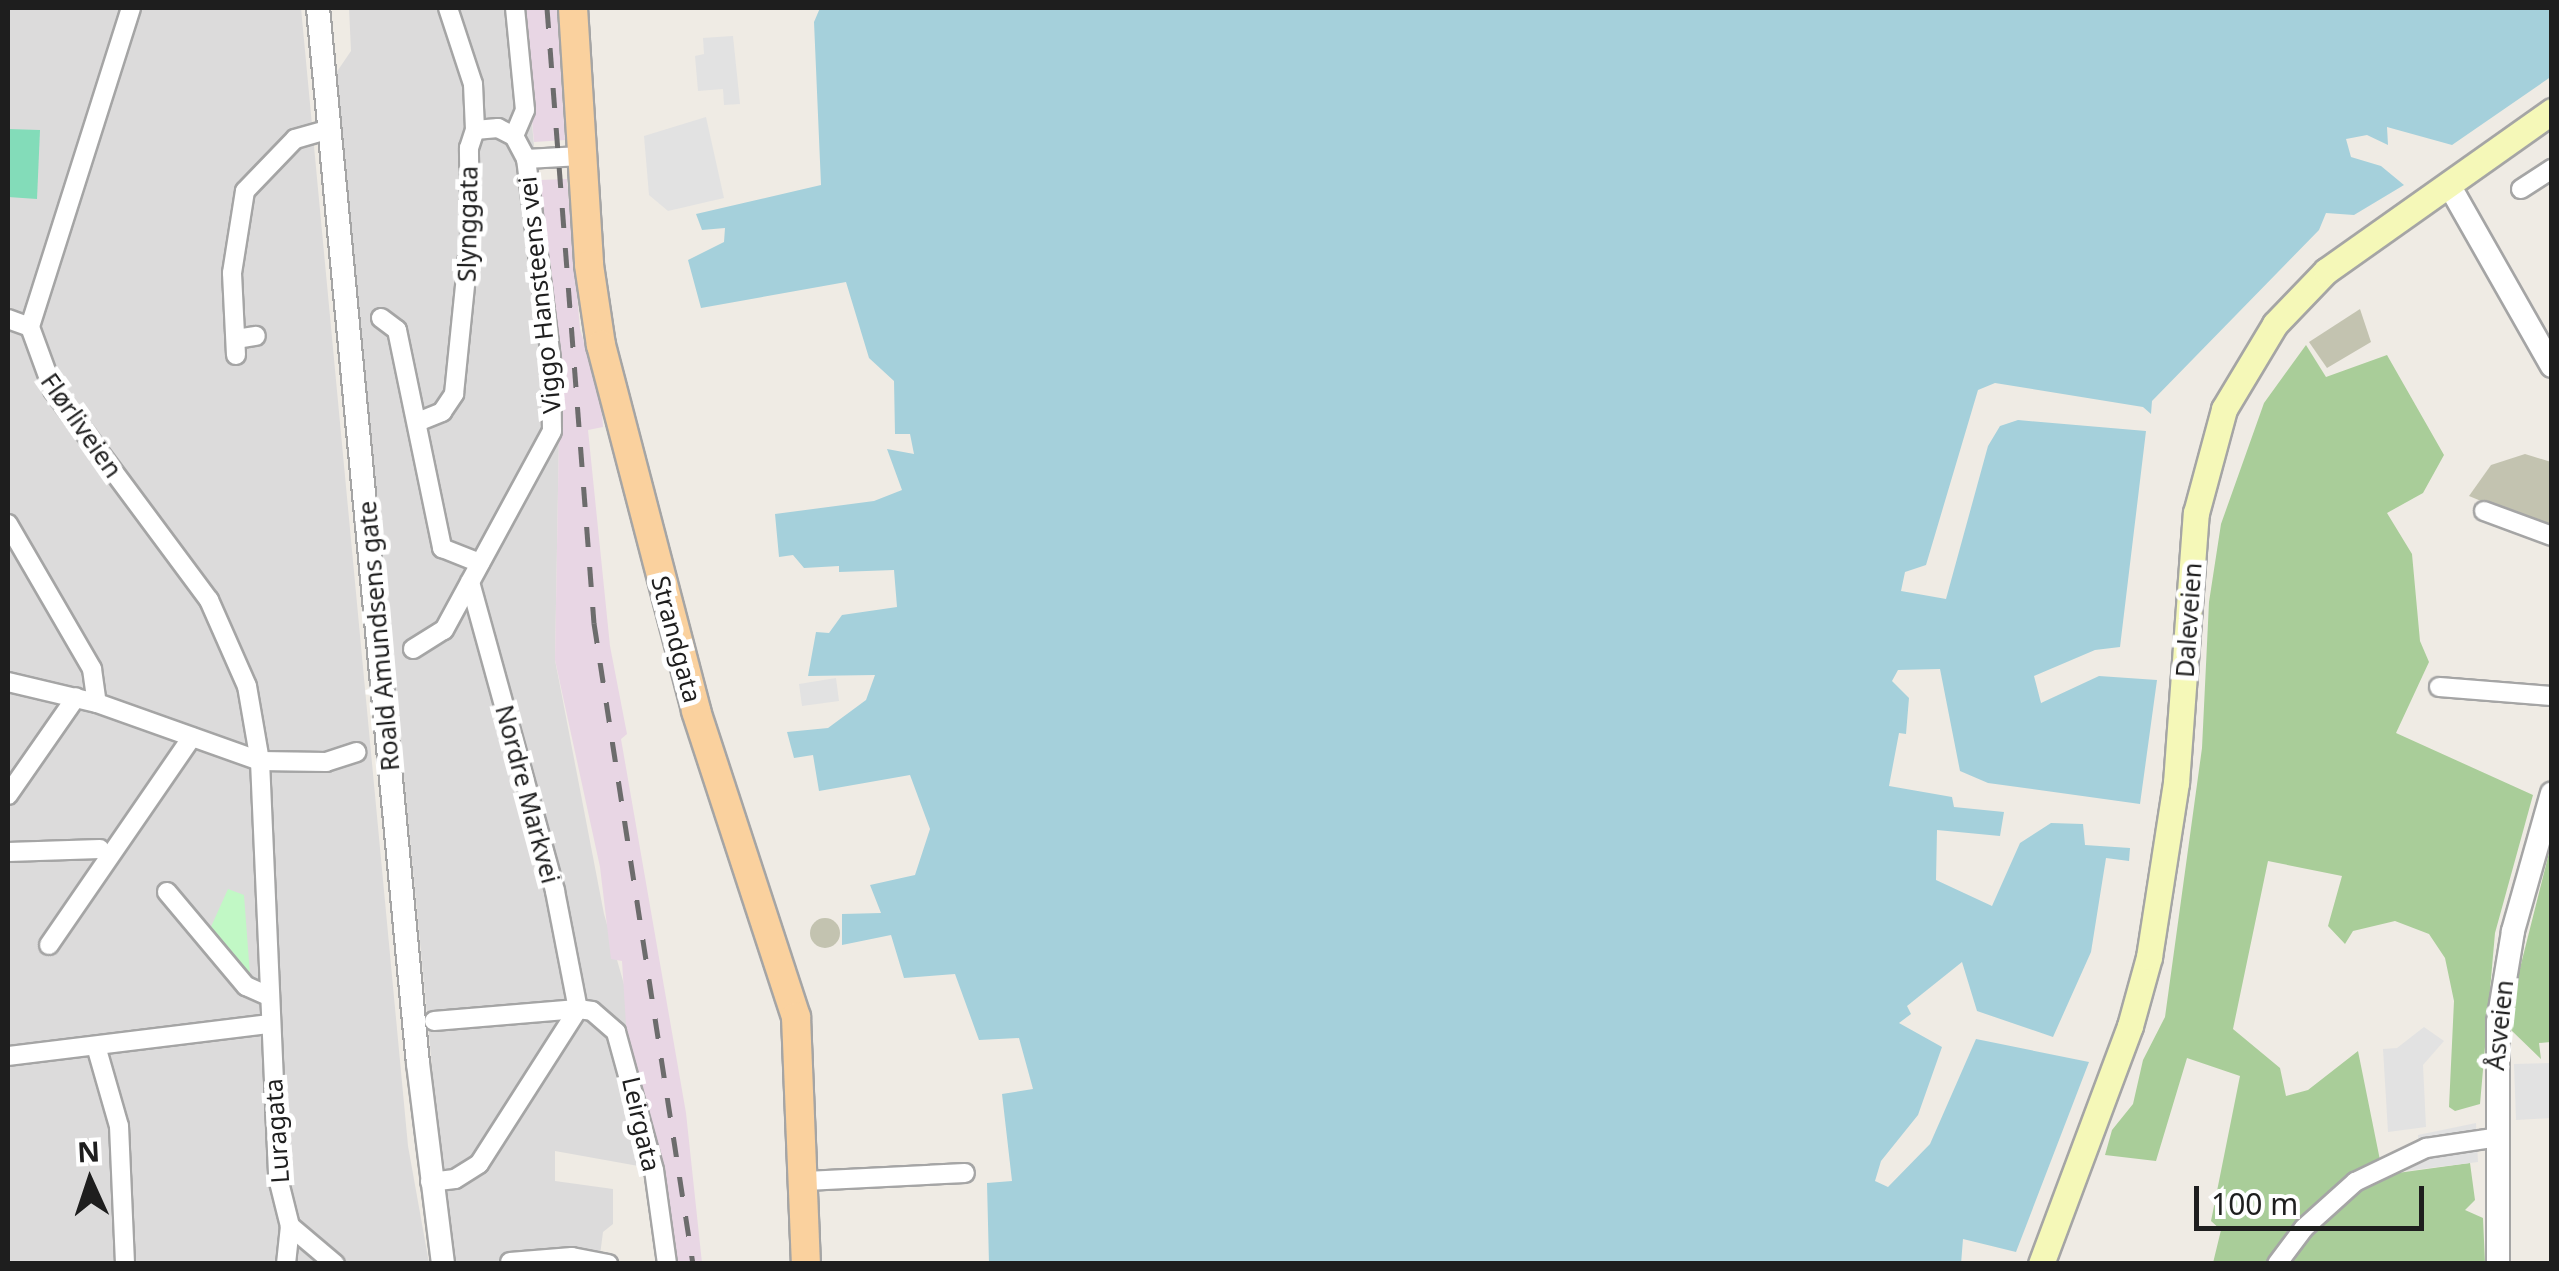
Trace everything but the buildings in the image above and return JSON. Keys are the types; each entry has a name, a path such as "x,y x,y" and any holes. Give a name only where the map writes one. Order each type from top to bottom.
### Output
{"main road":[{"name":"Strandgata","path":"573,8 600,345 696,711 796,1018 806,1181 806,1264"},
{"name":"Daleveien","path":"2041,1264 2130,1026 2160,906 2176,783 2196,513 2214,435 2242,373 2300,296 2370,237 2552,111"}],"street":[{"path":"8,318 30,327 131,8"},
{"name":"Roald Amundsens gate","path":"318,8 430,1182 443,1264"},
{"path":"448,8 474,84 475,130"},
{"path":"515,8 526,110 514,136 526,159 582,156"},
{"name":"Slynggata","path":"420,421 442,412 454,394 470,236 468,148 475,130 498,128 514,136"},
{"path":"256,336 236,347 232,273 246,191 294,139 330,130"},
{"name":"Viggo Hansteens vei","path":"480,563 552,431 551,359 526,159"},
{"path":"2521,188 2552,169"},
{"path":"2449,185 2552,366"},
{"path":"381,318 397,330 420,421 442,548 480,563 444,630 413,649"},
{"name":"Flørliveien","path":"30,327 53,390 228,632 247,686 260,761"},
{"path":"2484,511 2552,536"},
{"path":"8,524 92,669 97,702"},
{"name":"Nordre Markvei","path":"470,582 555,891 578,1008"},
{"path":"8,682 97,702 260,761 326,762 356,752"},
{"path":"2438,687 2552,696"},
{"path":"8,795 76,697"},
{"path":"49,945 192,737"},
{"name":"Luragata","path":"260,761 278,1178 290,1226 286,1264"},
{"name":"Åsveien","path":"2498,1264 2493,1138 2507,957 2552,793"},
{"path":"8,852 100,849"},
{"path":"167,892 246,986 268,996"},
{"path":"430,1182 455,1179 479,1164 578,1008"},
{"path":"434,1021 578,1008"},
{"name":"Leirgata","path":"578,1008 604,1022 623,1047 654,1170 667,1264"},
{"path":"8,1056 269,1024"},
{"path":"96,1046 119,1126 126,1264"},
{"path":"2277,1264 2304,1228 2355,1182 2426,1148 2493,1138"},
{"path":"806,1181 965,1173"},
{"path":"290,1226 335,1264"},
{"path":"510,1262 572,1257 608,1264"}],"shaded area":[{"path":"8,8 301,8 408,1146 429,1263 8,1263"},
{"path":"349,8 522,8 559,435 555,660 604,914 629,1002 626,1025 610,1040 644,1167 555,1151 555,1181 613,1189 613,1224 603,1232 599,1263 456,1264 447,1222 336,73 351,51"},
{"path":"522,8 557,8 565,140 534,142"},
{"path":"733,36 740,104 724,105 723,89 698,91 695,56 704,54 703,38"},
{"path":"706,117 724,198 668,211 649,195 644,136"},
{"path":"567,179 580,329 601,398 603,427 588,430 610,646 627,734 621,739 686,1113 702,1263 671,1263 660,1174 626,1025 622,961 611,959 600,867 555,660 559,434 536,188 540,180"},
{"path":"2360,309 2371,342 2327,368 2309,342"},
{"path":"2525,454 2551,462 2551,530 2469,496 2491,465"},
{"path":"836,678 839,701 802,706 799,684"},
{"path":"825,918 836,922 840,933 836,944 825,948 814,944 810,933 814,922"},
{"path":"2424,1027 2444,1041 2423,1065 2426,1127 2388,1132 2383,1049 2397,1048"},
{"path":"2551,1063 2551,1118 2516,1120 2514,1064"},
{"path":"2476,1123 2478,1162 2397,1172 2420,1155 2418,1135"}],"green space":[{"path":"8,129 40,130 37,199 8,197"},
{"path":"2306,345 2326,377 2387,355 2444,455 2423,493 2387,513 2412,554 2420,641 2429,662 2396,733 2533,795 2495,933 2480,1104 2455,1111 2449,1107 2454,1001 2445,958 2429,934 2395,921 2353,931 2345,944 2328,926 2342,876 2268,861 2233,1029 2280,1068 2286,1096 2308,1090 2358,1051 2383,1175 2470,1163 2475,1200 2465,1210 2483,1218 2485,1263 2213,1263 2221,1230 2211,1221 2240,1076 2187,1058 2156,1161 2105,1155 2112,1130 2133,1104 2143,1060 2165,1017 2202,748 2209,602 2221,524 2264,403"},
{"path":"2551,845 2551,1042 2539,1043 2541,1059 2511,1030 2515,988"},
{"path":"228,889 244,895 250,975 210,929"}],"water":[{"path":"820,8 2551,8 2552,76 2452,145 2387,127 2388,145 2367,135 2346,139 2351,157 2381,166 2404,185 2354,215 2326,213 2319,230 2152,401 2151,414 2143,407 1995,383 1978,390 1926,565 1905,572 1901,591 1946,599 1988,446 2000,426 2018,420 2146,431 2120,647 2095,650 2034,676 2041,703 2099,676 2157,680 2140,804 1988,783 1960,771 1940,669 1898,670 1892,681 1909,698 1906,734 1899,733 1889,786 1952,797 1954,807 2004,812 2000,836 1937,830 1936,880 1992,906 2020,843 2051,823 2083,824 2085,845 2130,848 2129,861 2106,858 2091,952 2053,1037 1977,1011 1962,962 1907,1006 1911,1014 1899,1023 1942,1047 1918,1115 1881,1161 1875,1181 1888,1187 1930,1144 1976,1039 2089,1062 2016,1252 1963,1239 1961,1264 989,1264 987,1183 1012,1181 1002,1094 1033,1089 1019,1038 979,1040 955,974 904,978 891,935 842,945 842,914 881,913 870,885 915,875 930,829 910,775 819,791 813,755 794,758 787,732 828,728 866,700 875,675 808,676 816,632 829,633 842,615 897,607 894,570 839,572 839,566 804,568 793,555 779,557 775,514 874,501 902,490 887,449 914,454 910,434 895,434 894,381 869,358 846,282 701,308 688,260 724,242 725,228 702,230 696,214 821,185 814,22"}],"railway":[{"path":"547,8 594,623 693,1264"}]}
